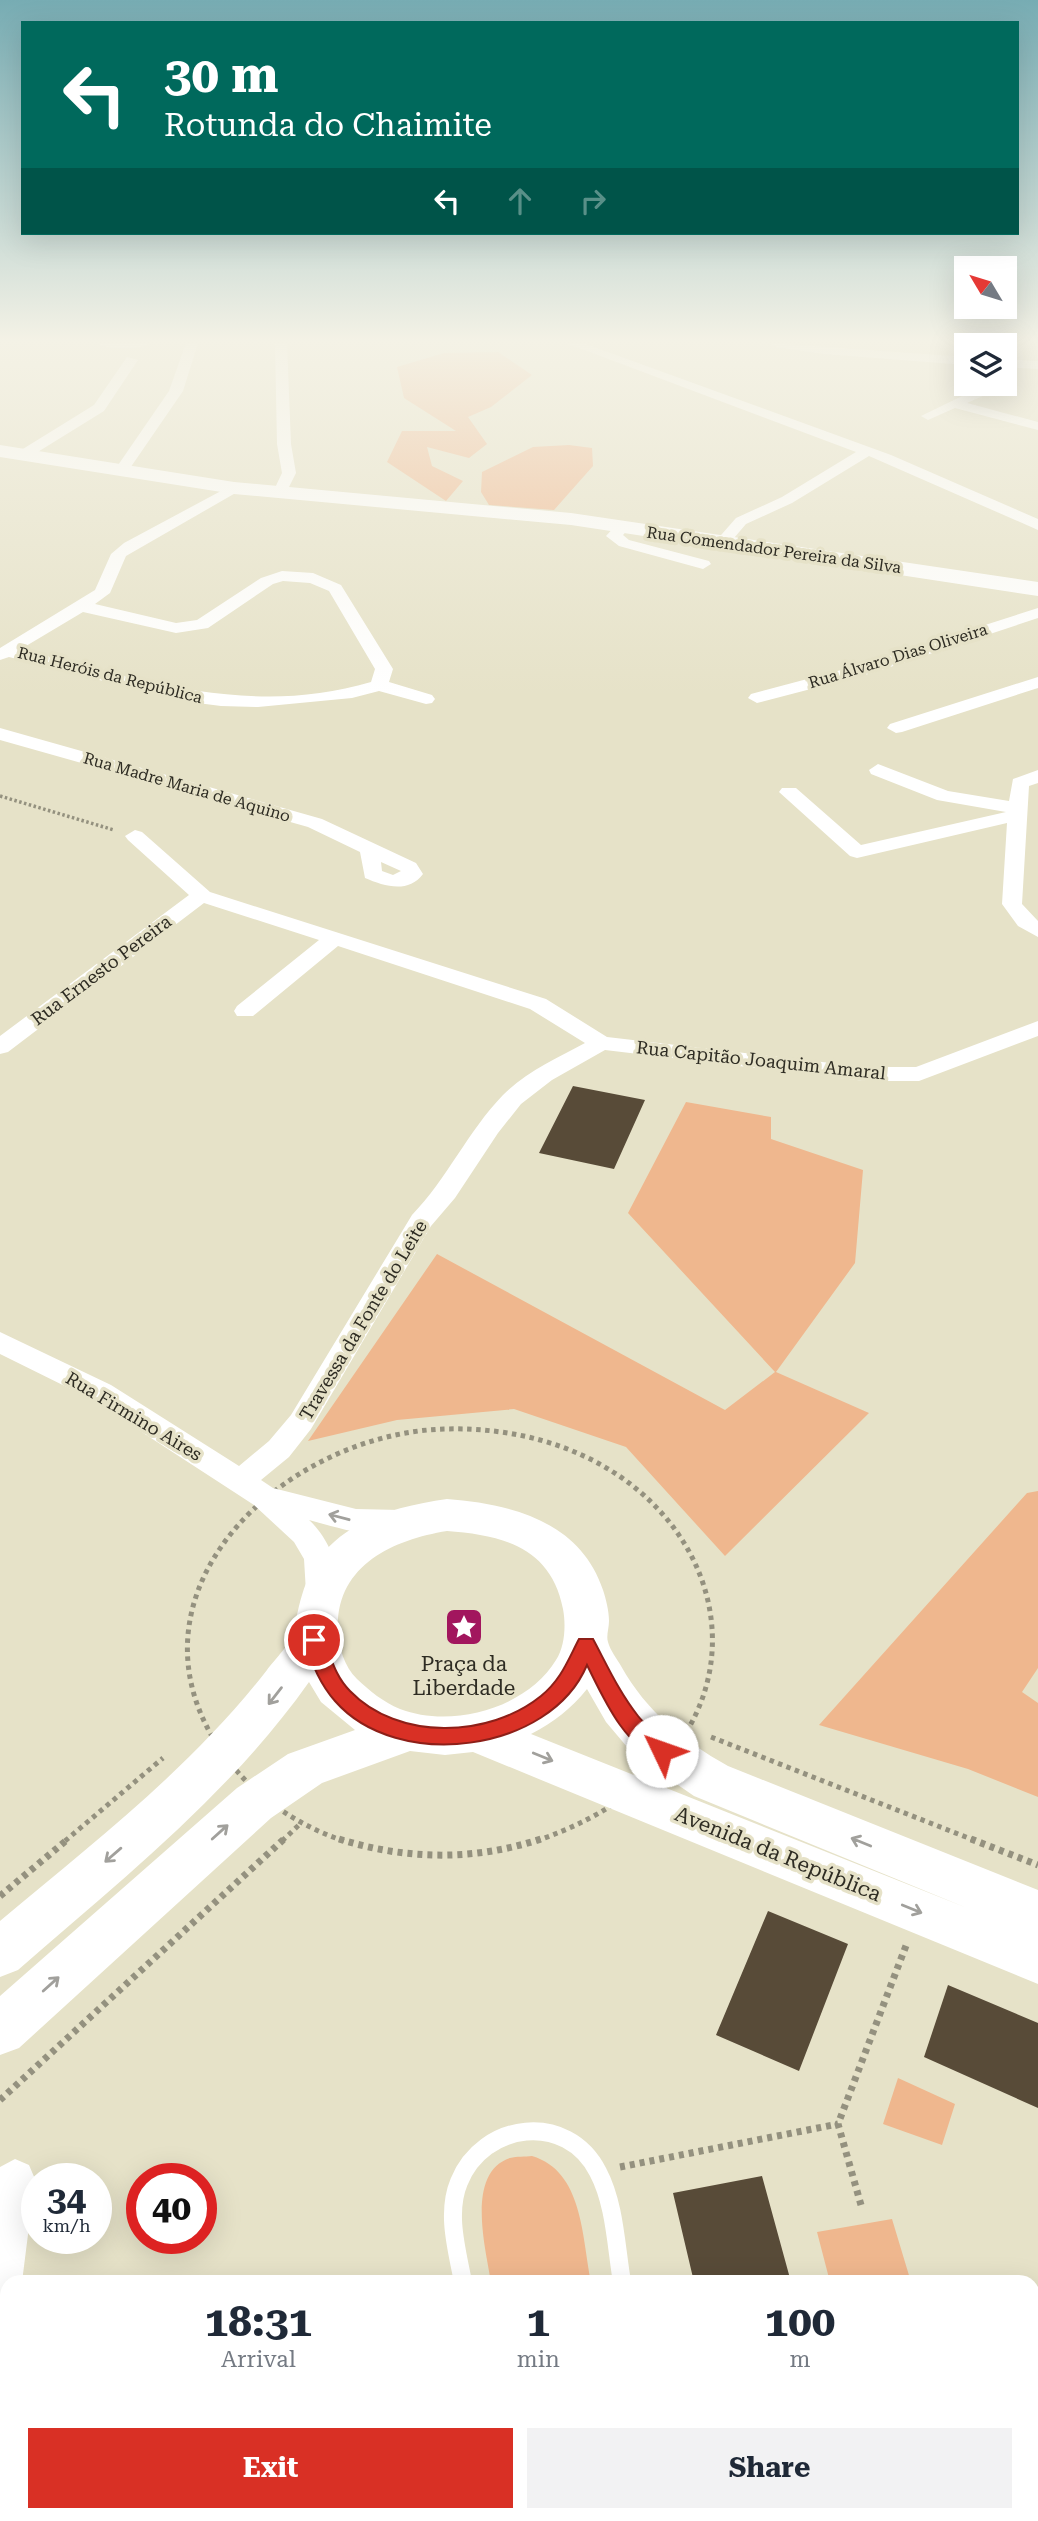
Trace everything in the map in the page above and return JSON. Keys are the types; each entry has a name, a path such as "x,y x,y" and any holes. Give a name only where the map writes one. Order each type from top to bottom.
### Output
{"street":[{"name":"Rua Comendador Pereira da Silva","path":"58,461 234,488 509,513 622,527 1038,589"},
{"path":"121,471 129,461"},
{"path":"280,492 289,473 287,461"},
{"path":"723,542 741,521 787,500 852,461"},
{"path":"892,461 1038,525"},
{"path":"4,653 102,593 109,583 119,554 234,488"},
{"path":"622,527 614,536 624,543 703,564"},
{"path":"83,607 176,628 190,628 202,624 267,581 282,576 313,578 335,588 384,669 379,685 426,699"},
{"name":"Rua Álvaro Dias Oliveira","path":"757,698 866,669 1038,613"},
{"name":"Rua Heróis da República","path":"4,653 182,696 221,701 258,702 352,693 379,685"},
{"path":"896,728 1038,682"},
{"name":"Rua Madre Maria de Aquino","path":"0,734 315,823 370,849"},
{"path":"878,770 944,796 1018,811"},
{"path":"1038,776 1020,783 1012,904 1025,922 1038,931"},
{"path":"789,792 857,852 1018,811"},
{"path":"135,836 203,896 538,1004 601,1043"},
{"name":"Rua Ernesto Pereira","path":"0,1046 188,903 203,896"},
{"path":"245,1011 335,939"},
{"name":"Rua Capitão Joaquim Amaral","path":"601,1043 865,1074 919,1074 1038,1028"},
{"name":"Travessa da Fonte do Leite","path":"252,1489 301,1422 421,1221 436,1207 498,1116 515,1097 537,1080 601,1043"},
{"name":"Rua Firmino Aires","path":"0,1342 101,1392 252,1489 305,1534 319,1558 322,1592"},
{"path":"252,1489 356,1521 407,1522 447,1515 487,1518 524,1530 555,1550 577,1578 588,1610 586,1644 573,1675 549,1701 517,1721 479,1734 443,1737 408,1732 372,1718 343,1697 323,1670 314,1640 315,1615 322,1592 342,1561 371,1537 407,1522"},
{"path":"0,1953 212,1767 272,1700 314,1640"},
{"path":"586,1644 622,1711 643,1737 681,1765 711,1781 1038,1913"},
{"path":"0,2030 254,1802 305,1768 408,1732"},
{"name":"Avenida da República","path":"479,1734 1038,1960"},
{"path":"2,2275 15,2179"}],"lane":[{"path":"462,2275 453,2214 459,2182 478,2152 513,2129 549,2130 575,2143 599,2171 621,2275"}],"path":[{"path":"0,796 135,836"},
{"path":"704,1734 1038,1865"},
{"path":"0,1896 173,1750"},
{"path":"0,2100 301,1823"},
{"path":"862,2206 838,2124 919,1912"},
{"path":"599,2171 838,2124"}],"shaded area":[{"path":"431,461 432,466 463,481 446,501 387,462"},
{"path":"505,461 593,461 593,466 554,510 489,505 481,492 482,472"},
{"path":"686,1102 771,1117 771,1139 863,1170 855,1263 776,1372 869,1413 725,1556 626,1447 514,1409 397,1420 308,1441 437,1254 725,1410 775,1372 628,1213"},
{"path":"1038,1491 1038,1668 1022,1692 1038,1703 1038,1797 968,1769 819,1725 1027,1493"},
{"path":"898,2078 955,2104 942,2145 883,2124"},
{"path":"532,2156 549,2164 561,2176 571,2191 577,2208 590,2275 490,2275 483,2232 483,2195 487,2179 496,2166 510,2158"},
{"path":"892,2219 909,2275 828,2275 817,2232"}],"building":[{"path":"573,1086 645,1100 614,1169 539,1153"},
{"path":"768,1911 848,1944 799,2071 716,2035"},
{"path":"948,1985 1038,2023 1038,2108 924,2057"},
{"path":"762,2176 789,2275 692,2275 673,2193"}],"place":[{"name":"Praça da Liberdade","path":"464,1627"}],"route":[{"path":"314,1640 323,1670 343,1697 372,1718 408,1732 443,1737 479,1734 517,1721 549,1701 573,1675 586,1644 616,1703 643,1737 662,1751"}]}
